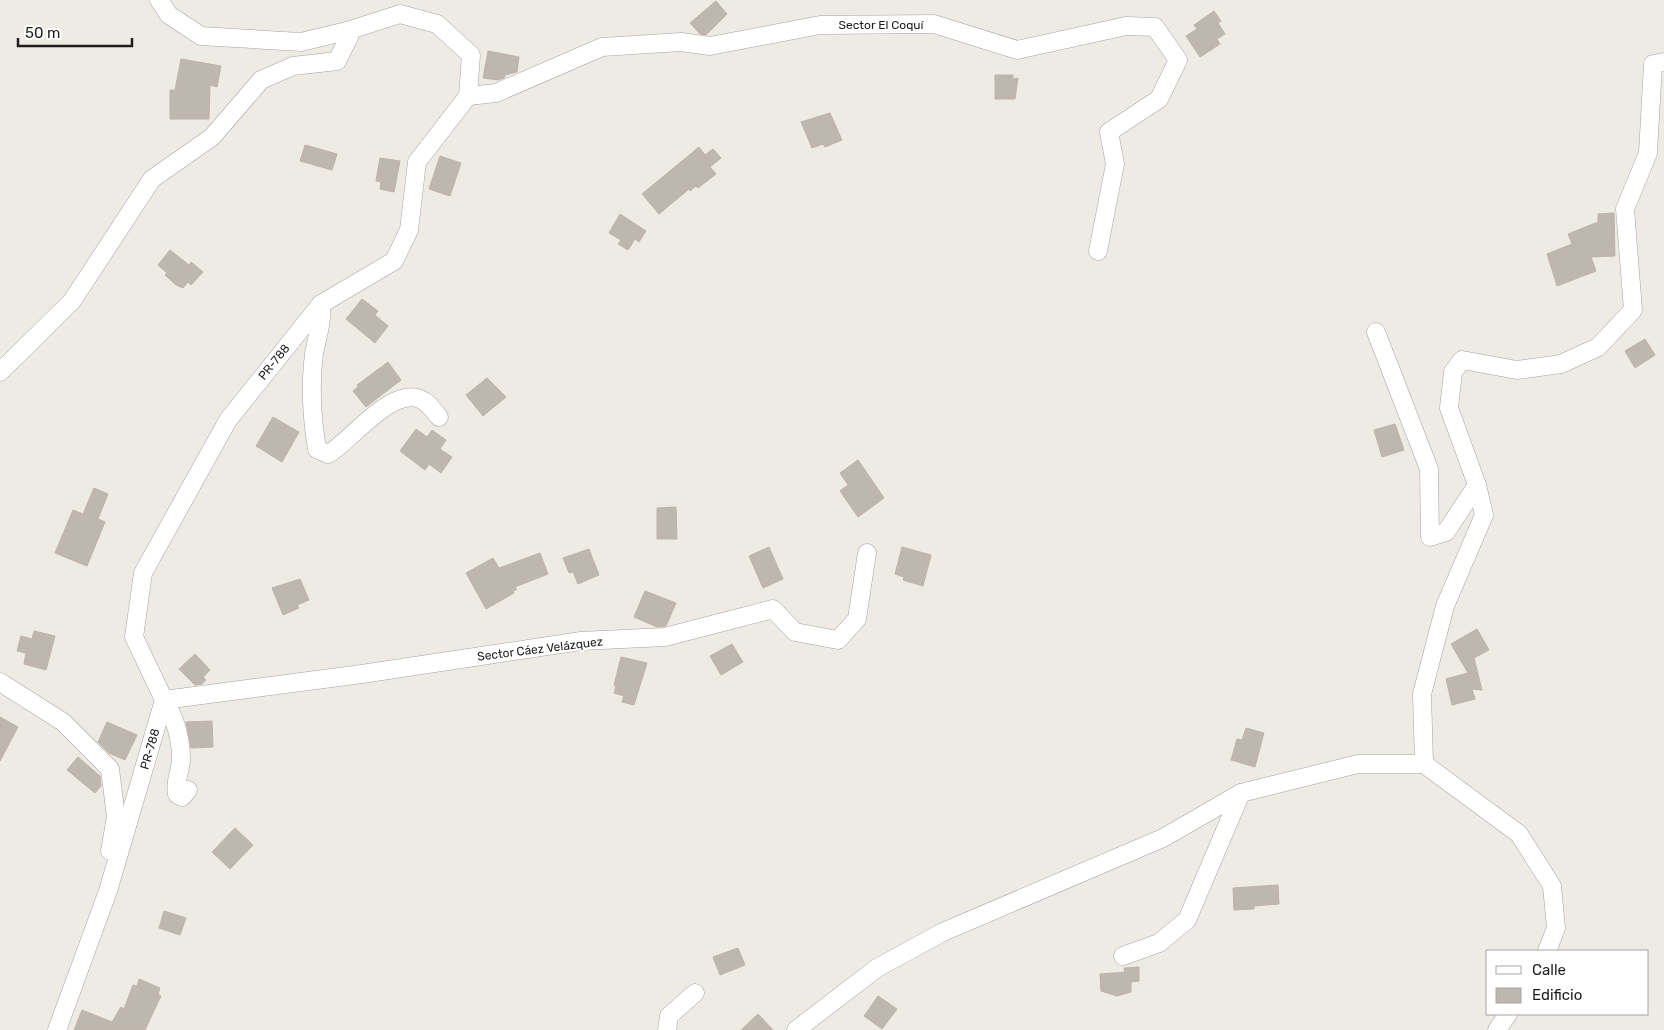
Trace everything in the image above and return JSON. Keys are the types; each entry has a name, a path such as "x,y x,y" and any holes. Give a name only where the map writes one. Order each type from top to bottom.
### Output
{"street":[{"path":"159,0 169,15 201,36 301,42 347,31 400,14 437,24 471,55 468,96"},
{"name":"Sector El Coquí","path":"468,96 496,92 602,47 681,42 710,46 820,25 934,24 1017,50 1126,26 1155,27 1178,60 1159,99 1109,132 1115,164 1098,251"},
{"path":"0,372 72,302 152,179 212,137 261,80 292,66 337,61 349,37 347,31"},
{"path":"1424,764 1422,694 1445,606 1484,515 1477,485 1450,408 1453,372 1462,360 1517,370 1561,364 1598,347 1633,310 1625,209 1648,153 1654,64 1664,62"},
{"name":"PR-788","path":"57,1030 108,891 164,700 134,637 143,573 228,420 321,304 394,261 408,230 417,162 468,96"},
{"path":"321,304 322,315 314,355 313,394 317,449 328,454 341,447 374,414 404,397 419,398 429,405 439,417"},
{"path":"1376,332 1429,469 1430,537 1446,532 1477,485"},
{"name":"Sector Cáez Velázquez","path":"164,700 362,674 581,641 665,637 773,608 795,632 838,640 857,619 867,553"},
{"path":"0,682 63,722 110,769 116,817 105,878 108,891"},
{"path":"164,700 175,719 181,760 176,789 177,794 182,797 188,790"},
{"path":"796,1030 877,968 943,932 1163,838 1241,792 1358,764 1424,764 1520,834 1552,886 1556,928 1547,950"},
{"path":"1123,956 1158,943 1187,920 1241,792"},
{"path":"667,1030 669,1016 695,993"},
{"path":"1496,1030 1507,1015"}],"building":[{"path":"716,1 727,14 706,35 700,34 690,23"},
{"path":"1214,11 1221,21 1218,23 1225,34 1217,39 1220,44 1200,57 1186,36 1197,29 1194,25"},
{"path":"488,51 519,57 517,72 505,75 504,78 498,80 483,78"},
{"path":"181,59 221,66 217,87 210,85 209,119 170,119 170,90 175,90"},
{"path":"995,75 1013,75 1013,79 1018,78 1015,99 995,99"},
{"path":"830,113 842,140 825,147 823,144 812,148 801,122"},
{"path":"305,145 337,154 332,170 300,161"},
{"path":"699,147 705,155 713,149 721,158 710,167 716,174 698,188 696,186 690,191 689,189 659,214 642,194"},
{"path":"440,156 461,163 450,196 429,189"},
{"path":"380,158 400,161 394,192 380,189 381,182 376,181"},
{"path":"1614,213 1615,256 1591,257 1596,271 1557,286 1547,254 1572,244 1568,234 1598,222 1598,214"},
{"path":"620,214 646,231 639,242 635,239 628,250 618,244 621,240 609,233"},
{"path":"170,250 189,265 191,262 203,272 191,285 188,282 183,288 176,285 158,265"},
{"path":"362,299 378,311 375,315 388,326 375,343 346,319"},
{"path":"1645,339 1655,355 1635,368 1625,351"},
{"path":"388,362 401,380 366,407 353,391 358,387 357,385"},
{"path":"487,378 506,397 483,416 466,395"},
{"path":"273,417 299,432 282,462 256,446"},
{"path":"1395,424 1404,450 1382,457 1374,430"},
{"path":"416,429 427,437 432,430 446,440 440,449 452,457 441,473 429,464 425,470 400,451"},
{"path":"858,460 884,498 858,517 840,491 848,485 840,473"},
{"path":"94,488 108,494 98,519 105,522 87,566 55,553 73,510 83,514"},
{"path":"676,507 677,539 657,539 657,508"},
{"path":"769,547 783,579 763,588 749,556"},
{"path":"902,547 931,555 923,586 903,580 904,577 895,574"},
{"path":"589,549 599,575 578,584 573,572 569,573 563,558"},
{"path":"540,553 548,574 515,587 517,589 513,591 514,593 486,609 466,573 493,558 499,568"},
{"path":"300,579 309,600 297,605 299,608 283,615 272,588"},
{"path":"645,591 676,603 666,626 657,627 634,617"},
{"path":"1477,629 1489,650 1474,658 1482,690 1472,689 1475,699 1452,705 1446,679 1468,673 1451,644"},
{"path":"34,631 55,636 46,670 24,664 26,653 17,651 21,636 32,639"},
{"path":"732,644 743,662 721,675 710,656"},
{"path":"195,654 210,670 203,677 206,680 202,684 195,685 179,669"},
{"path":"621,657 647,663 634,705 622,702 624,696 614,693 616,686 614,685"},
{"path":"0,717 18,727 0,761"},
{"path":"212,721 213,747 191,748 186,722"},
{"path":"107,722 137,735 125,760 109,753 98,742"},
{"path":"1246,728 1264,733 1255,767 1231,760 1237,739 1242,740"},
{"path":"78,757 100,776 101,786 95,793 67,770"},
{"path":"235,828 253,845 230,869 212,852"},
{"path":"1278,885 1279,904 1254,906 1254,909 1234,910 1233,888"},
{"path":"164,911 186,918 180,935 159,928"},
{"path":"738,948 745,965 720,975 713,957"},
{"path":"1139,967 1139,981 1131,982 1131,992 1117,996 1101,991 1100,974 1125,972 1124,968"},
{"path":"139,979 160,988 158,994 161,996 145,1030 74,1030 82,1010 112,1022 121,1007 124,1009 133,985 137,986"},
{"path":"878,996 897,1009 882,1029 864,1016"},
{"path":"758,1014 773,1030 741,1030"}]}
